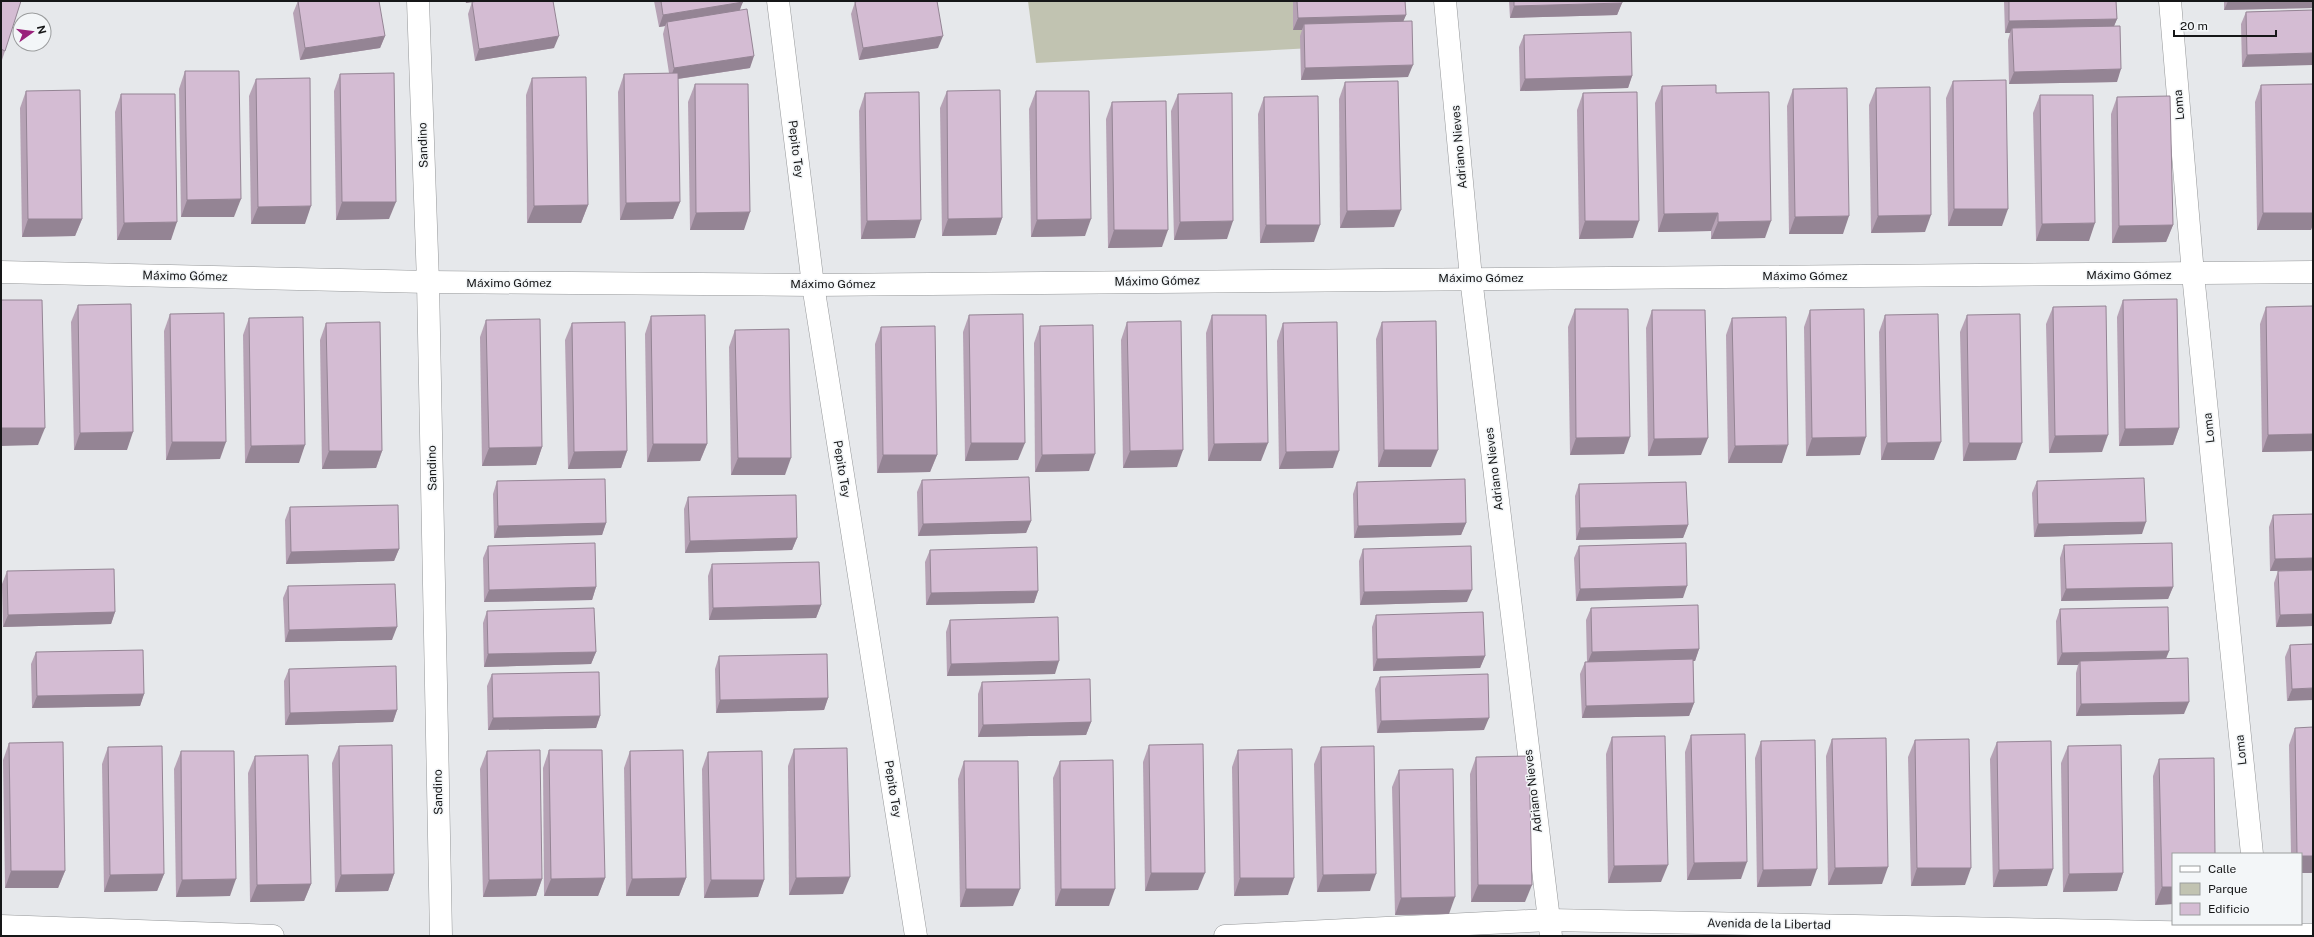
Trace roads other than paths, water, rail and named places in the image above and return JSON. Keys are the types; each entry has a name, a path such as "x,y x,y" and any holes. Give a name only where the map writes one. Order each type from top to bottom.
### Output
{"street":[{"name":"Sandino","path":"418,1 428,282 440,936"},
{"name":"Pepito Tey","path":"778,1 813,285 916,936"},
{"name":"Adriano Nieves","path":"1445,1 1471,278 1550,928"},
{"name":"Loma","path":"2170,1 2193,274 2252,853"},
{"name":"Máximo Gómez","path":"1,272 428,282 813,285 1471,278 2313,272"},
{"path":"1,926 143,934 273,936"},
{"name":"Avenida de la Libertad","path":"1224,936 1550,928 2260,931 2313,935"}]}
